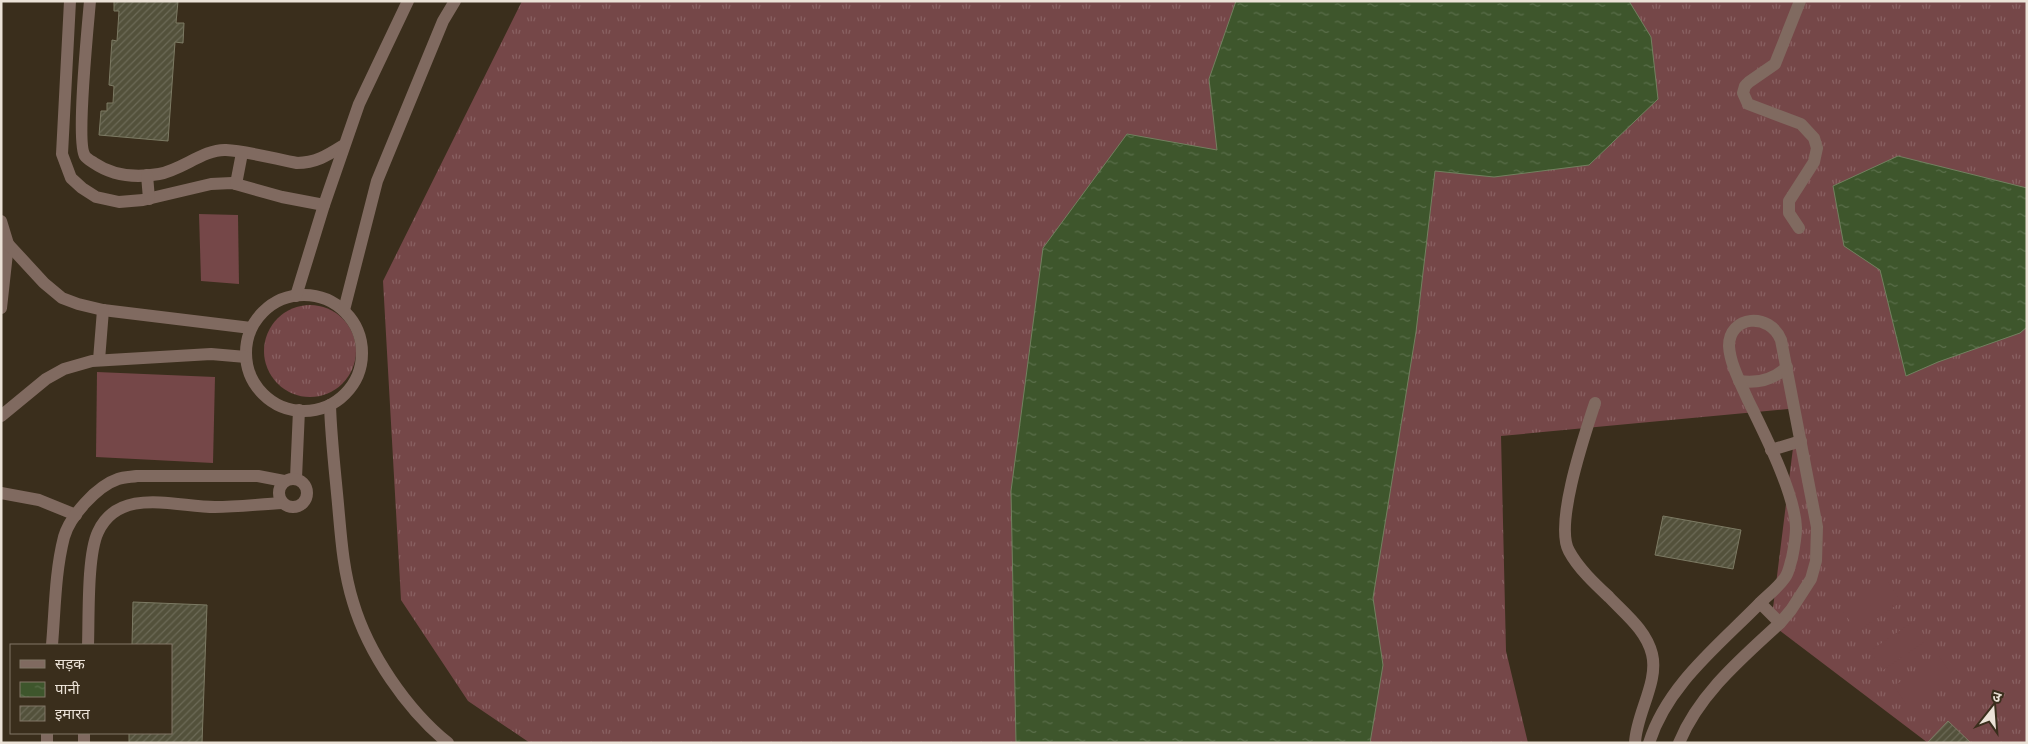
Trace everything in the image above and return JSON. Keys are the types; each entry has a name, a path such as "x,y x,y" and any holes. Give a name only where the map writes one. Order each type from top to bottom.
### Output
{"street":[{"path":"70,1 62,154 71,178 96,197 119,202 149,199 222,182 324,205"},
{"path":"90,1 83,96 82,146 85,157 103,168 119,174 147,175 171,171 212,152 226,150 297,163 308,163 322,158 344,145"},
{"path":"296,296 324,205 359,104 408,1"},
{"path":"344,310 377,181 443,22 455,1"},
{"path":"1799,228 1789,213 1789,201 1814,162 1817,148 1814,138 1802,124 1748,104 1743,93 1744,86 1775,64 1800,1"},
{"path":"62,145 82,146"},
{"path":"236,184 242,152"},
{"path":"147,175 149,199"},
{"path":"1,221 8,244 1,308"},
{"path":"8,244 44,283 62,298 103,310 251,328"},
{"path":"296,296 319,297 344,310 355,325 362,347 360,370 348,391 330,405 310,411 289,409 267,398 252,380 246,357 246,342 251,328 262,313 278,301 296,296"},
{"path":"99,360 103,310"},
{"path":"1649,743 1665,708 1684,680 1786,577 1790,567 1795,536 1793,512 1771,450 1739,381 1729,345 1735,330 1749,321 1765,322 1778,332 1788,368 1817,527 1816,561 1806,589 1780,623 1714,687 1692,718 1679,743"},
{"path":"1,416 46,380 64,369 99,360 211,354 246,357"},
{"path":"1739,381 1757,382 1765,380 1788,368"},
{"path":"1594,403 1570,494 1565,524 1565,541 1574,559 1630,618 1646,638 1652,654 1652,673 1635,736 1635,743"},
{"path":"330,405 345,571 354,604 370,645 395,684 419,716 448,743"},
{"path":"52,644 60,558 65,535 76,515 91,496 118,479 137,476 258,476 290,480 303,482 307,488 307,496 304,502 297,507 290,507 283,503 279,496 279,488 290,480 299,410"},
{"path":"1771,450 1801,441"},
{"path":"1,493 39,500 76,515"},
{"path":"88,644 92,560 97,532 108,517 121,507 139,502 214,507 283,503"},
{"path":"1760,603 1780,623"}],"green space":[{"path":"522,1 2027,1 2027,743 1928,743 1771,624 1798,408 1501,436 1506,651 1528,743 530,743 468,701 401,600 383,281"},
{"path":"199,214 238,215 239,284 201,281"},
{"path":"301,305 319,305 336,312 349,325 356,342 356,360 349,377 336,390 319,397 301,397 284,390 271,377 264,360 264,342 271,325 284,312"},
{"path":"97,372 215,377 213,463 96,457"},
{"path":"1888,582 1901,602 1858,631 1843,612"},
{"path":"1914,621 1927,640 1883,670 1870,651"},
{"path":"1939,656 1951,674 1906,704 1894,686"}],"water":[{"path":"1236,1 1629,1 1651,37 1658,99 1589,165 1494,177 1435,171 1416,332 1373,598 1383,665 1370,743 1016,743 1011,491 1043,248 1127,134 1217,150 1209,79"},
{"path":"1898,156 2027,188 2027,327 2020,333 1938,362 1906,376 1880,270 1844,246 1833,186"}],"building":[{"path":"114,1 178,1 176,23 184,23 183,43 175,42 168,141 99,135 101,111 107,111 107,103 113,103 114,86 109,85 112,40 117,41 119,11 114,11"},
{"path":"1663,516 1741,530 1733,569 1655,555"},
{"path":"133,602 207,605 202,743 129,743 129,734 172,734 172,644 132,644"},
{"path":"1948,721 1971,743 1929,743"}]}
